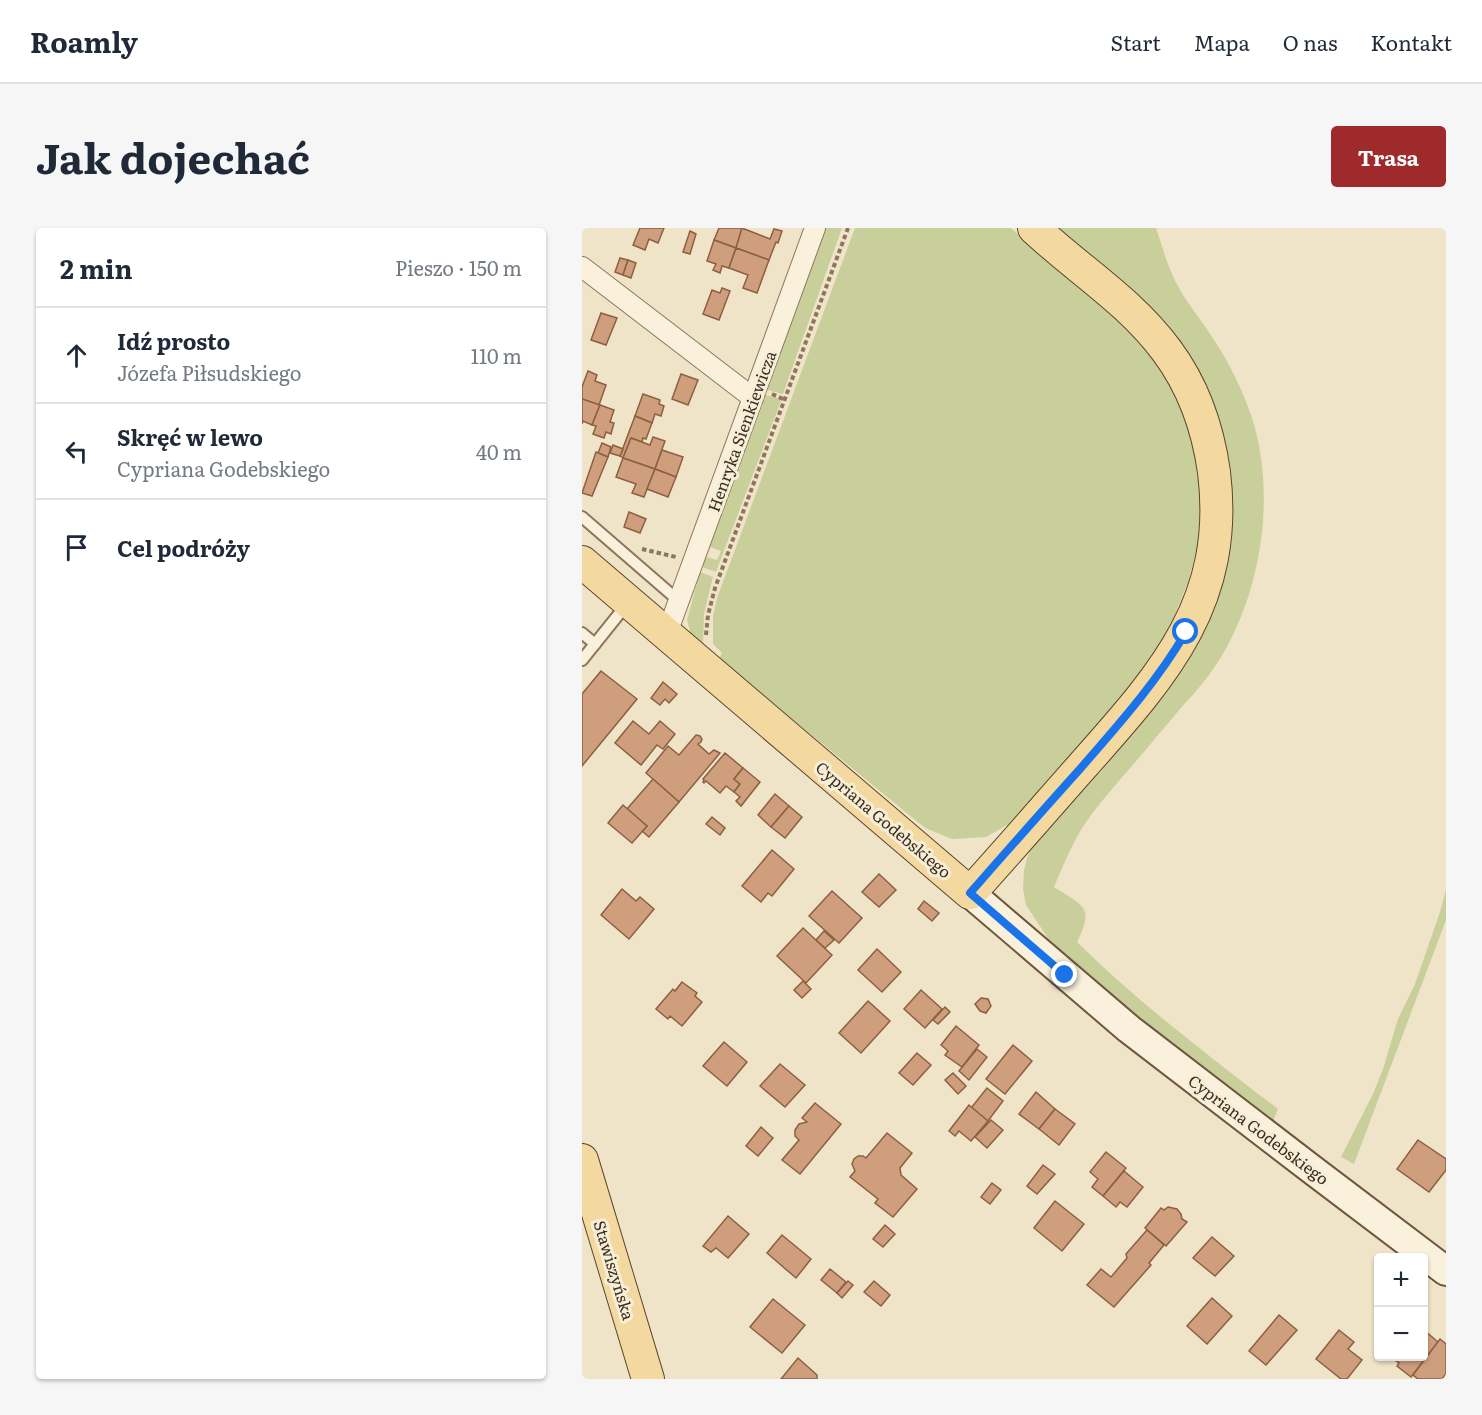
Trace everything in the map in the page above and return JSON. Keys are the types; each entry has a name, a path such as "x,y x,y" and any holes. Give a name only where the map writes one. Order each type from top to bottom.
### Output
{"main road":[{"path":"970,893 1150,688 1186,632 1208,575 1214,545 1216,488 1212,459 1196,404 1183,377 1150,329 1132,311 1034,228"},
{"name":"Cypriana Godebskiego","path":"582,561 1129,1029 1446,1271"},
{"name":"Stawiszyńska","path":"582,1160 648,1379"}],"street":[{"name":"Henryka Sienkiewicza","path":"667,633 814,228"},
{"path":"582,267 753,398"}],"lane":[{"path":"582,517 679,600"},
{"path":"582,660 630,602"},
{"path":"582,633 595,644"}],"path":[{"path":"706,646 708,615 715,588 848,228"},
{"path":"640,548 678,558"}],"green space":[{"path":"822,228 842,228 783,394 767,390"},
{"path":"855,228 1011,228 1098,300 1136,336 1168,382 1180,405 1191,436 1201,507 1198,544 1188,582 1167,634 1135,683 1037,797 1009,824 986,837 952,839 925,828 719,659 722,653 713,644 713,616 717,598"},
{"path":"1050,228 1156,228 1175,281 1210,333 1245,398 1260,449 1263,483 1263,517 1252,585 1227,647 1202,684 1088,819 1054,887 1083,908 1085,921 1077,942 1150,1008 1278,1109 1272,1124 1075,968 1051,943 1026,905 1023,889 1024,870 1028,855 1035,843 1165,691 1186,662 1202,632 1225,453 1218,418 1200,382"},
{"path":"765,395 781,401 716,572 702,567 706,557 717,560 721,551 710,547"},
{"path":"700,572 713,577 704,614 703,645 691,635 687,620"},
{"path":"1446,890 1446,920 1354,1164 1341,1157 1383,1069 1398,1019 1415,984"}],"building":[{"path":"640,228 664,228 658,243 649,239 645,250 633,245"},
{"path":"719,228 742,228 736,248 714,240"},
{"path":"742,228 770,239 774,229 782,231 769,260 736,248"},
{"path":"690,231 696,234 690,254 683,252"},
{"path":"714,240 736,248 729,268 722,266 720,273 713,270 716,264 707,261"},
{"path":"736,248 769,260 757,293 743,288 748,275 729,268"},
{"path":"620,258 628,260 623,275 615,272"},
{"path":"628,260 636,263 631,278 623,275"},
{"path":"722,288 730,291 719,320 703,314 712,290 720,293"},
{"path":"601,313 617,318 606,345 591,340"},
{"path":"588,371 597,375 595,381 606,385 599,405 582,399 582,387"},
{"path":"681,374 698,380 688,405 672,399"},
{"path":"643,394 660,400 659,404 664,406 661,416 655,414 652,423 635,416"},
{"path":"582,399 600,405 592,425 583,421 582,424"},
{"path":"600,405 614,410 610,422 614,423 611,434 606,432 604,438 593,434 596,426 592,425"},
{"path":"635,416 652,423 646,439 643,438 642,442 631,438 623,458 620,456"},
{"path":"653,437 665,441 655,469 623,458 631,438 650,445"},
{"path":"602,443 611,447 608,457 598,453"},
{"path":"613,445 623,449 620,456 610,453"},
{"path":"662,450 683,457 676,477 655,469"},
{"path":"596,452 608,457 592,496 582,493"},
{"path":"623,458 655,469 644,497 632,493 636,484 616,477"},
{"path":"655,469 676,477 668,497 647,489"},
{"path":"629,512 646,519 640,533 624,527"},
{"path":"601,671 637,699 582,766 582,694"},
{"path":"663,682 677,694 669,703 665,699 660,705 651,698"},
{"path":"633,721 649,734 660,721 675,734 663,749 657,745 641,765 615,743"},
{"path":"696,735 702,739 698,744 709,754 714,750 720,753 679,802 646,773 668,746 679,755"},
{"path":"725,753 743,768 734,779 740,784 734,792 726,786 720,793 706,781 704,783 703,779"},
{"path":"743,768 760,782 741,806 736,801 740,797 734,792 740,784 734,779"},
{"path":"653,779 679,802 649,837 642,831 647,826 627,809"},
{"path":"775,794 789,806 771,827 758,815"},
{"path":"623,805 647,826 632,843 608,823"},
{"path":"789,806 802,817 785,838 771,827"},
{"path":"712,817 725,828 720,835 706,824"},
{"path":"772,850 794,869 772,896 768,893 761,902 742,886"},
{"path":"879,874 896,890 879,907 862,892"},
{"path":"622,889 636,901 640,897 654,909 629,939 601,915"},
{"path":"832,891 862,918 839,943 809,916"},
{"path":"924,901 939,913 932,921 918,909"},
{"path":"803,928 832,955 806,983 777,956"},
{"path":"824,931 834,940 825,948 816,940"},
{"path":"877,949 901,972 882,992 858,970"},
{"path":"803,981 811,989 802,998 794,990"},
{"path":"682,982 697,993 695,996 702,1002 682,1026 670,1016 668,1019 656,1009"},
{"path":"921,990 942,1009 925,1028 904,1009"},
{"path":"981,998 988,999 991,1006 986,1013 980,1011 975,1004"},
{"path":"868,1001 890,1021 861,1053 839,1033"},
{"path":"945,1007 950,1012 938,1024 933,1020"},
{"path":"956,1026 979,1045 962,1067 945,1055 948,1051 941,1045"},
{"path":"724,1042 747,1062 727,1086 703,1066"},
{"path":"1013,1045 1032,1061 1005,1094 986,1079"},
{"path":"977,1049 987,1057 969,1080 959,1071"},
{"path":"917,1053 931,1065 913,1085 899,1073"},
{"path":"780,1064 805,1085 785,1107 760,1086"},
{"path":"953,1073 966,1086 958,1094 945,1080"},
{"path":"987,1088 1003,1101 988,1121 971,1108"},
{"path":"1036,1092 1055,1109 1039,1129 1019,1114"},
{"path":"815,1103 841,1124 800,1174 782,1160 799,1140 795,1136 795,1130 799,1124 807,1122 802,1118"},
{"path":"969,1105 988,1121 971,1141 959,1131 955,1136 949,1131"},
{"path":"1055,1109 1075,1124 1059,1145 1039,1129"},
{"path":"991,1120 1003,1130 987,1148 975,1137"},
{"path":"761,1127 773,1138 758,1156 746,1146"},
{"path":"887,1133 912,1153 900,1168 901,1175 917,1189 893,1217 875,1203 878,1199 850,1177 855,1171 852,1164 854,1159 858,1156 866,1158"},
{"path":"1418,1140 1446,1159 1446,1170 1429,1192 1397,1169"},
{"path":"1106,1152 1126,1168 1103,1196 1092,1187 1098,1179 1090,1172"},
{"path":"1043,1165 1055,1174 1037,1194 1027,1186"},
{"path":"1124,1171 1143,1187 1127,1207 1120,1202 1116,1207 1103,1196"},
{"path":"992,1183 1001,1190 990,1204 981,1197"},
{"path":"1055,1201 1084,1224 1062,1251 1034,1228"},
{"path":"1168,1207 1177,1209 1182,1219 1187,1222 1166,1246 1145,1228 1161,1208 1164,1210"},
{"path":"728,1216 749,1234 728,1258 716,1248 711,1252 703,1246"},
{"path":"885,1225 895,1234 883,1247 873,1239"},
{"path":"1147,1230 1164,1245 1149,1263 1151,1265 1114,1307 1087,1285 1101,1269 1111,1277 1127,1258 1126,1254"},
{"path":"782,1235 811,1259 796,1278 767,1253"},
{"path":"1212,1237 1234,1256 1215,1276 1193,1258"},
{"path":"830,1269 846,1282 837,1293 821,1280"},
{"path":"848,1281 853,1285 842,1298 837,1293"},
{"path":"874,1281 890,1295 881,1306 864,1292"},
{"path":"1212,1298 1232,1316 1207,1344 1187,1326"},
{"path":"773,1299 805,1325 782,1353 750,1327"},
{"path":"1279,1315 1297,1330 1266,1365 1249,1351"},
{"path":"1339,1330 1354,1342 1348,1349 1362,1360 1347,1379 1341,1379 1316,1359"},
{"path":"1428,1333 1438,1342 1428,1355"},
{"path":"1440,1339 1446,1344 1446,1374 1442,1379 1418,1379 1413,1375 1424,1361 1428,1361 1428,1355"},
{"path":"798,1358 817,1375 817,1379 781,1379"},
{"path":"1396,1361 1423,1361 1411,1377 1397,1366 1399,1363"}],"route":[{"path":"1065,975 970,893 1150,688 1186,632"}]}
